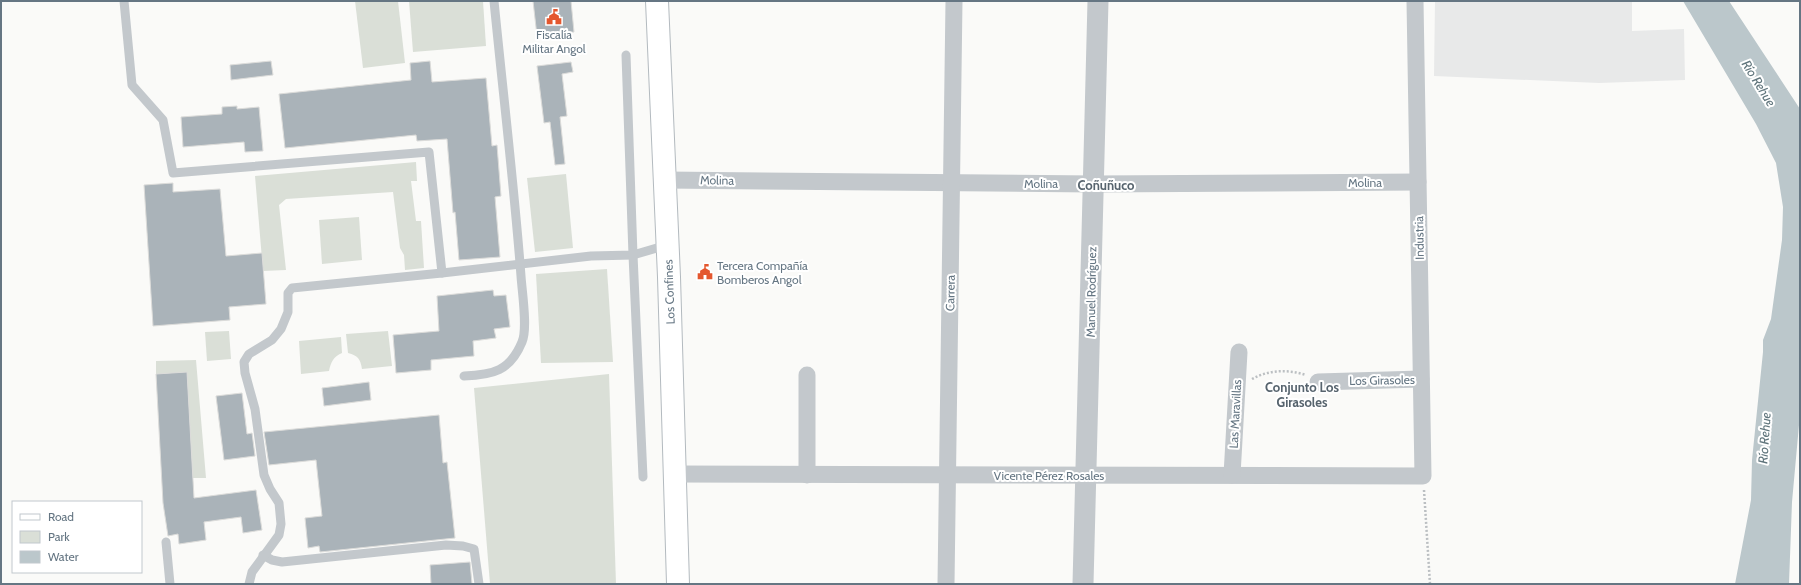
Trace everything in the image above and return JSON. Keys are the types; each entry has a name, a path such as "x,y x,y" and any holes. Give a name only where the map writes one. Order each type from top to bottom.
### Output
{"main road":[{"name":"Los Confines","path":"657,1 665,180 678,584"}],"street":[{"name":"Carrera","path":"946,584 954,1"},
{"name":"Manuel Rodríguez","path":"1083,584 1098,1"},
{"name":"Industria","path":"1415,1 1423,476"},
{"name":"Molina","path":"665,180 1094,184 1418,182"},
{"name":"Las Maravillas","path":"1232,476 1239,352"},
{"path":"807,375 807,475"},
{"name":"Los Girasoles","path":"1318,382 1421,379"},
{"name":"Vicente Pérez Rosales","path":"675,474 1423,476"}],"lane":[{"path":"124,1 132,85 163,120 173,173 429,152 442,274"},
{"path":"464,376 478,376 503,368 513,360 523,341 524,322 520,264 494,1"},
{"path":"626,55 633,255 644,477"},
{"path":"249,584 252,572 263,555 279,536 281,524 279,503 270,490 264,475 255,409 245,373 244,362 249,354 272,340 281,329 288,312 288,293 292,288 442,274 591,256 633,255 667,245"},
{"path":"166,542 170,584"},
{"path":"263,555 272,560 282,562 446,545 464,546 474,549 479,584"}],"path":[{"path":"1237,389 1255,378 1275,372 1295,373 1318,382"},
{"path":"1423,476 1430,584"}],"shaded area":[{"path":"1435,1 1632,1 1632,31 1684,29 1685,80 1599,83 1434,76"}],"green space":[{"path":"355,1 398,1 405,63 363,68"},
{"path":"409,1 483,1 486,46 413,52"},
{"path":"416,162 417,181 411,181 416,221 421,221 424,268 405,270 404,255 400,248 393,192 286,199 279,205 286,270 263,271 255,176"},
{"path":"566,174 573,248 535,252 527,178"},
{"path":"359,217 362,260 322,264 319,220"},
{"path":"607,269 613,362 541,363 536,274"},
{"path":"229,331 231,359 207,361 205,332"},
{"path":"388,331 392,366 362,369 358,358 348,353 346,334"},
{"path":"341,337 342,353 336,356 333,360 329,371 301,374 299,341"},
{"path":"196,360 206,478 193,478 187,372 156,374 156,361"},
{"path":"609,374 616,584 490,584 474,388"}],"water":[{"name":"Río Rehue","path":"1683,1 1729,1 1800,109 1800,414 1792,502 1789,584 1735,584 1751,500 1752,460 1763,340 1771,319 1782,240 1783,207 1776,163 1756,124"}],"building":[{"name":"Fiscalía Militar Angol","path":"533,1 571,1 574,32 537,36"},
{"path":"271,61 273,75 231,80 230,65"},
{"path":"430,61 432,82 486,78 492,146 497,145 501,196 495,197 500,257 459,260 455,212 453,213 447,139 417,141 416,135 285,148 279,94 411,80 410,63"},
{"path":"571,62 573,72 562,74 567,116 560,117 565,164 555,165 550,122 544,123 537,66"},
{"path":"237,106 237,109 259,107 263,151 245,152 244,142 183,147 181,117 222,114 222,107"},
{"path":"173,183 173,192 220,189 226,256 262,253 266,304 229,307 230,320 153,326 144,185"},
{"path":"493,290 494,296 506,295 510,327 494,329 496,338 473,341 474,356 431,360 431,370 396,373 393,335 439,331 437,296"},
{"path":"187,372 194,498 256,490 262,530 243,533 241,517 204,522 206,540 179,544 178,534 168,536 163,503 156,374"},
{"path":"369,382 371,400 324,406 322,388"},
{"path":"242,393 247,434 252,433 255,456 224,460 216,396"},
{"path":"439,415 443,463 447,462 455,538 320,552 319,546 308,548 305,518 322,516 316,460 269,465 264,432"},
{"path":"470,562 472,584 431,584 430,565"}],"place":[{"name":"Fiscalía Militar Angol","path":"554,17"},
{"name":"Tercera Compañía Bomberos Angol","path":"705,272"}],"district":[{"name":"Coñuñuco","path":"1106,185"},
{"name":"Conjunto Los Girasoles","path":"1302,394"}]}
